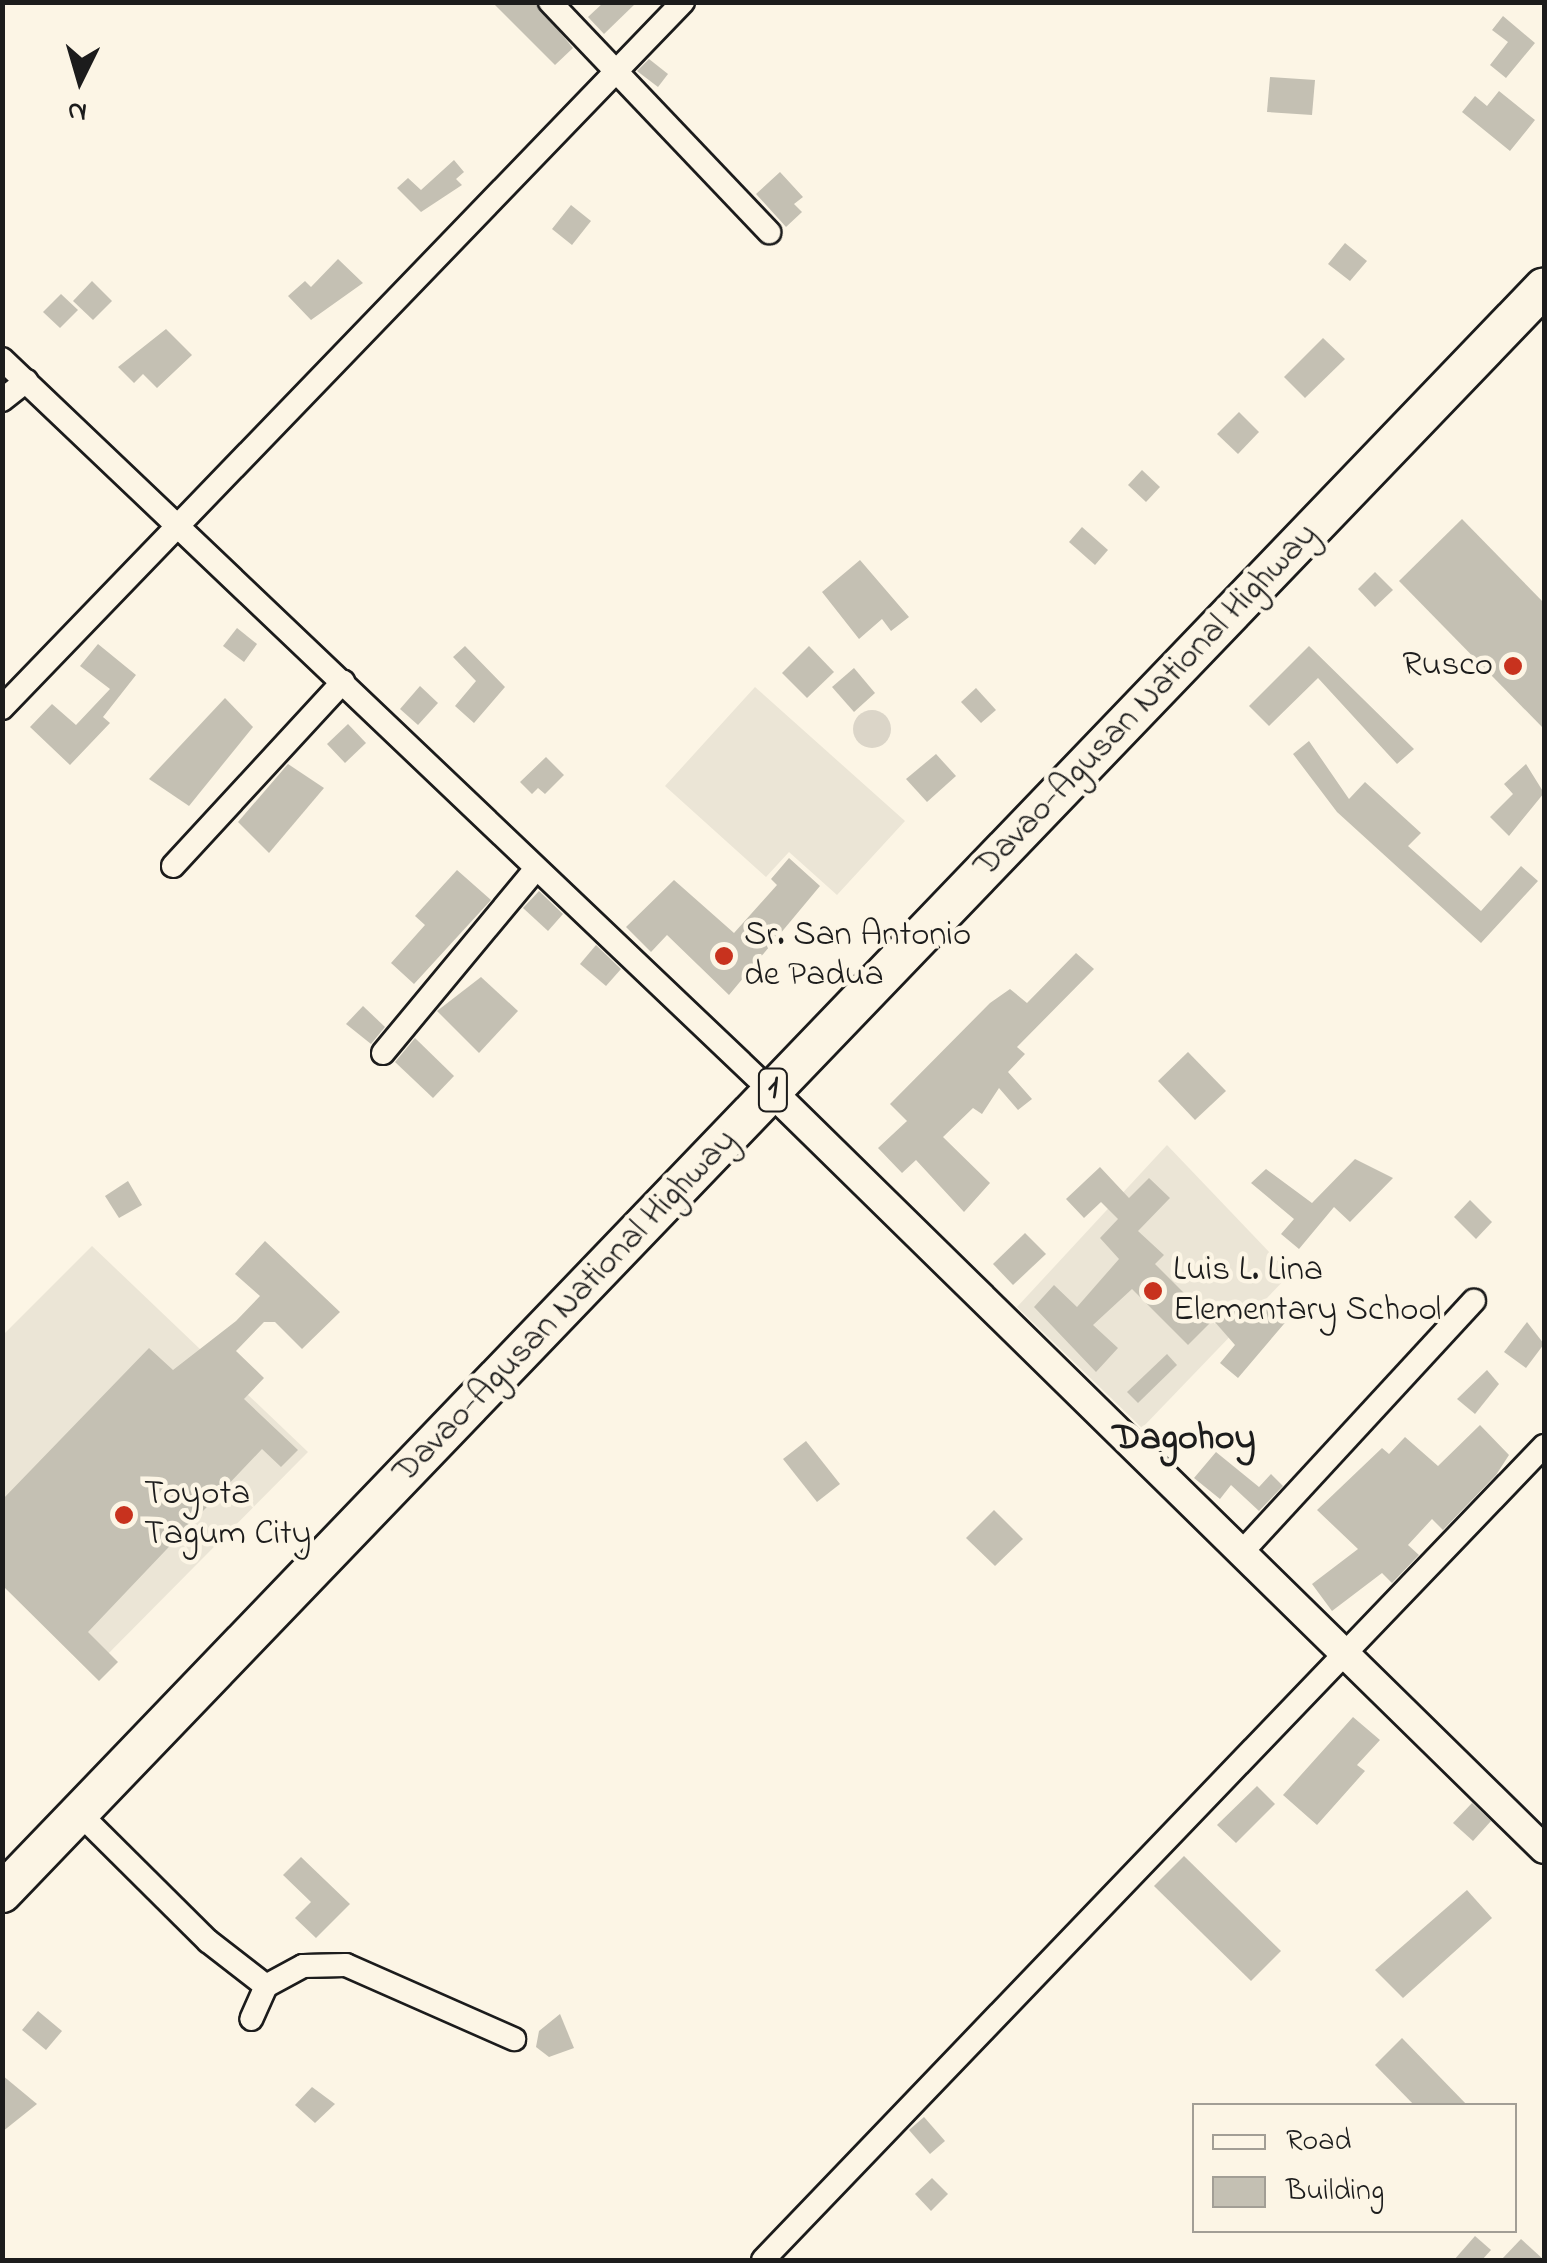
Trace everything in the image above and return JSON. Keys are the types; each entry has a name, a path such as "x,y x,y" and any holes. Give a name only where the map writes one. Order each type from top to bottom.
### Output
{"highway":[{"name":"Davao-Agusan National Highway","path":"2,1894 1544,287"}],"street":[{"path":"550,2 769,232"},
{"path":"2,708 174,522 683,2"},
{"path":"2,360 343,682 534,870 772,1092 1544,1848"},
{"path":"2,400 26,381"},
{"path":"174,866 343,682"},
{"path":"384,1053 534,870"},
{"path":"1242,1552 1474,1301"},
{"path":"763,2260 1544,1446"},
{"path":"80,1813 208,1941 266,1986"},
{"path":"251,2019 266,1986 303,1966 346,1966 514,2039"}],"shaded area":[{"path":"755,687 905,821 837,895 789,852 766,877 665,786"},
{"path":"872,710 885,716 891,729 885,742 872,748 859,742 853,729 859,716"},
{"name":"Luis L. Lina Elementary School","path":"1167,1145 1290,1274 1142,1428 1017,1307"},
{"name":"Toyota Tagum City","path":"92,1246 308,1452 98,1664 3,1578 3,1335"}],"building":[{"path":"492,2 535,2 573,48 555,65"},
{"path":"604,2 637,2 604,34 588,17"},
{"path":"1503,16 1535,43 1506,78 1490,65 1508,42 1492,30"},
{"path":"649,59 668,74 658,87 637,71"},
{"path":"1270,77 1315,80 1312,115 1267,112"},
{"path":"1499,91 1535,120 1510,151 1462,112 1475,96 1487,106"},
{"path":"454,160 464,172 456,179 462,185 421,212 397,188 408,178 421,190"},
{"path":"780,172 803,197 794,204 802,212 786,227 756,194"},
{"path":"571,205 591,221 572,245 552,229"},
{"path":"1345,243 1367,261 1350,281 1328,264"},
{"path":"338,259 363,283 311,320 288,296 305,281 311,287"},
{"path":"92,281 112,301 93,320 73,301"},
{"path":"61,294 78,310 60,328 43,312"},
{"path":"166,329 192,355 157,388 143,374 134,383 118,367"},
{"path":"1323,338 1345,359 1305,398 1284,377"},
{"path":"1239,412 1259,432 1238,454 1217,434"},
{"path":"1142,470 1160,487 1146,502 1128,485"},
{"name":"Rusco","path":"1462,519 1544,603 1544,729 1399,581"},
{"path":"1082,527 1108,550 1095,565 1069,542"},
{"path":"860,560 909,617 891,631 882,619 859,639 822,592"},
{"path":"1375,572 1393,590 1375,607 1358,589"},
{"path":"237,628 257,644 244,662 223,646"},
{"path":"98,644 136,675 103,717 110,723 70,765 30,727 52,704 76,725 110,689 80,666"},
{"path":"465,646 505,687 474,723 455,706 476,681 453,657"},
{"path":"809,646 834,672 807,698 782,673"},
{"path":"1309,646 1414,749 1397,764 1318,678 1269,726 1249,706"},
{"path":"854,668 875,693 854,712 832,687"},
{"path":"420,686 438,703 418,725 400,709"},
{"path":"976,688 996,710 981,723 961,702"},
{"path":"225,698 253,727 189,806 149,779"},
{"path":"348,724 366,743 345,763 327,744"},
{"path":"1309,741 1349,799 1365,782 1421,833 1408,846 1481,911 1521,866 1538,881 1481,943 1337,812 1293,754"},
{"path":"936,754 956,776 927,802 906,779"},
{"path":"546,757 564,775 545,794 538,788 532,794 520,782"},
{"path":"288,764 324,788 269,853 238,822"},
{"path":"1526,764 1544,793 1509,836 1490,817 1513,794 1504,784"},
{"path":"789,858 820,886 729,995 667,935 651,952 626,927 674,880 734,933 777,885 771,879"},
{"path":"457,870 491,900 414,984 391,963 425,925 415,916"},
{"path":"539,891 563,914 548,931 523,908"},
{"path":"596,945 621,969 606,986 580,964"},
{"path":"1076,953 1094,969 1017,1047 1025,1054 1008,1072 1032,1099 1018,1110 999,1088 982,1114 973,1108 943,1137 990,1183 964,1212 916,1160 902,1173 878,1148 907,1121 890,1104 990,1003 1010,989 1027,1003"},
{"path":"481,977 518,1011 479,1053 437,1011"},
{"path":"363,1006 385,1027 371,1044 346,1024"},
{"path":"415,1038 454,1076 433,1098 395,1062"},
{"path":"1188,1052 1226,1091 1195,1120 1158,1081"},
{"path":"1355,1159 1393,1178 1350,1222 1334,1207 1299,1249 1281,1234 1294,1219 1251,1183 1266,1169 1312,1203"},
{"path":"1100,1167 1129,1198 1149,1178 1170,1198 1138,1231 1164,1255 1155,1264 1212,1321 1188,1345 1132,1289 1093,1325 1118,1348 1096,1372 1034,1307 1054,1285 1077,1307 1119,1259 1100,1238 1118,1219 1101,1202 1084,1218 1066,1199"},
{"path":"128,1181 142,1205 119,1218 105,1196"},
{"path":"1470,1200 1492,1222 1476,1239 1454,1217"},
{"path":"1025,1233 1046,1254 1013,1285 993,1264"},
{"path":"265,1241 340,1312 302,1349 275,1322 264,1322 236,1351 264,1378 244,1399 298,1450 281,1467 262,1449 88,1632 118,1662 99,1681 2,1585 2,1500 149,1348 173,1370 236,1321 260,1296 235,1274"},
{"path":"1236,1300 1256,1321 1271,1303 1289,1318 1238,1378 1220,1363 1235,1345 1214,1321"},
{"path":"1527,1322 1544,1344 1526,1368 1504,1352"},
{"path":"1167,1354 1177,1365 1138,1403 1127,1392"},
{"path":"1487,1370 1499,1384 1475,1414 1457,1399"},
{"path":"1480,1425 1509,1455 1496,1475 1443,1530 1432,1519 1408,1545 1419,1555 1392,1583 1382,1573 1332,1611 1312,1584 1358,1549 1317,1510 1382,1448 1389,1454 1405,1437 1438,1466"},
{"path":"806,1441 840,1484 817,1502 783,1459"},
{"path":"1216,1452 1259,1487 1271,1474 1283,1486 1259,1511 1231,1485 1220,1499 1194,1478"},
{"path":"994,1510 1023,1539 995,1566 966,1538"},
{"path":"1353,1717 1380,1740 1357,1765 1365,1771 1317,1825 1283,1795"},
{"path":"1257,1786 1275,1804 1236,1843 1217,1825"},
{"path":"1472,1803 1491,1821 1473,1841 1453,1823"},
{"path":"1184,1856 1281,1951 1251,1981 1154,1886"},
{"path":"301,1857 350,1904 316,1938 295,1918 311,1902 283,1875"},
{"path":"1467,1890 1492,1918 1403,1998 1375,1970"},
{"path":"38,2011 62,2031 46,2050 22,2030"},
{"path":"560,2014 574,2048 549,2057 536,2047 539,2031"},
{"path":"1402,2038 1465,2103 1412,2103 1375,2065"},
{"path":"2,2075 37,2104 2,2132"},
{"path":"312,2087 335,2104 315,2123 295,2105"},
{"path":"924,2117 945,2141 930,2154 909,2130"},
{"path":"932,2178 948,2194 931,2211 915,2194"},
{"path":"1475,2236 1491,2250 1482,2260 1454,2260"},
{"path":"1521,2239 1544,2260 1501,2260"}],"place":[{"name":"Rusco","path":"1513,666"},
{"name":"Sr. San Antonio de Padua","path":"724,956"},
{"name":"Luis L. Lina Elementary School","path":"1153,1291"},
{"name":"Toyota Tagum City","path":"124,1515"}],"district":[{"name":"Dagohoy","path":"1184,1440"}]}
